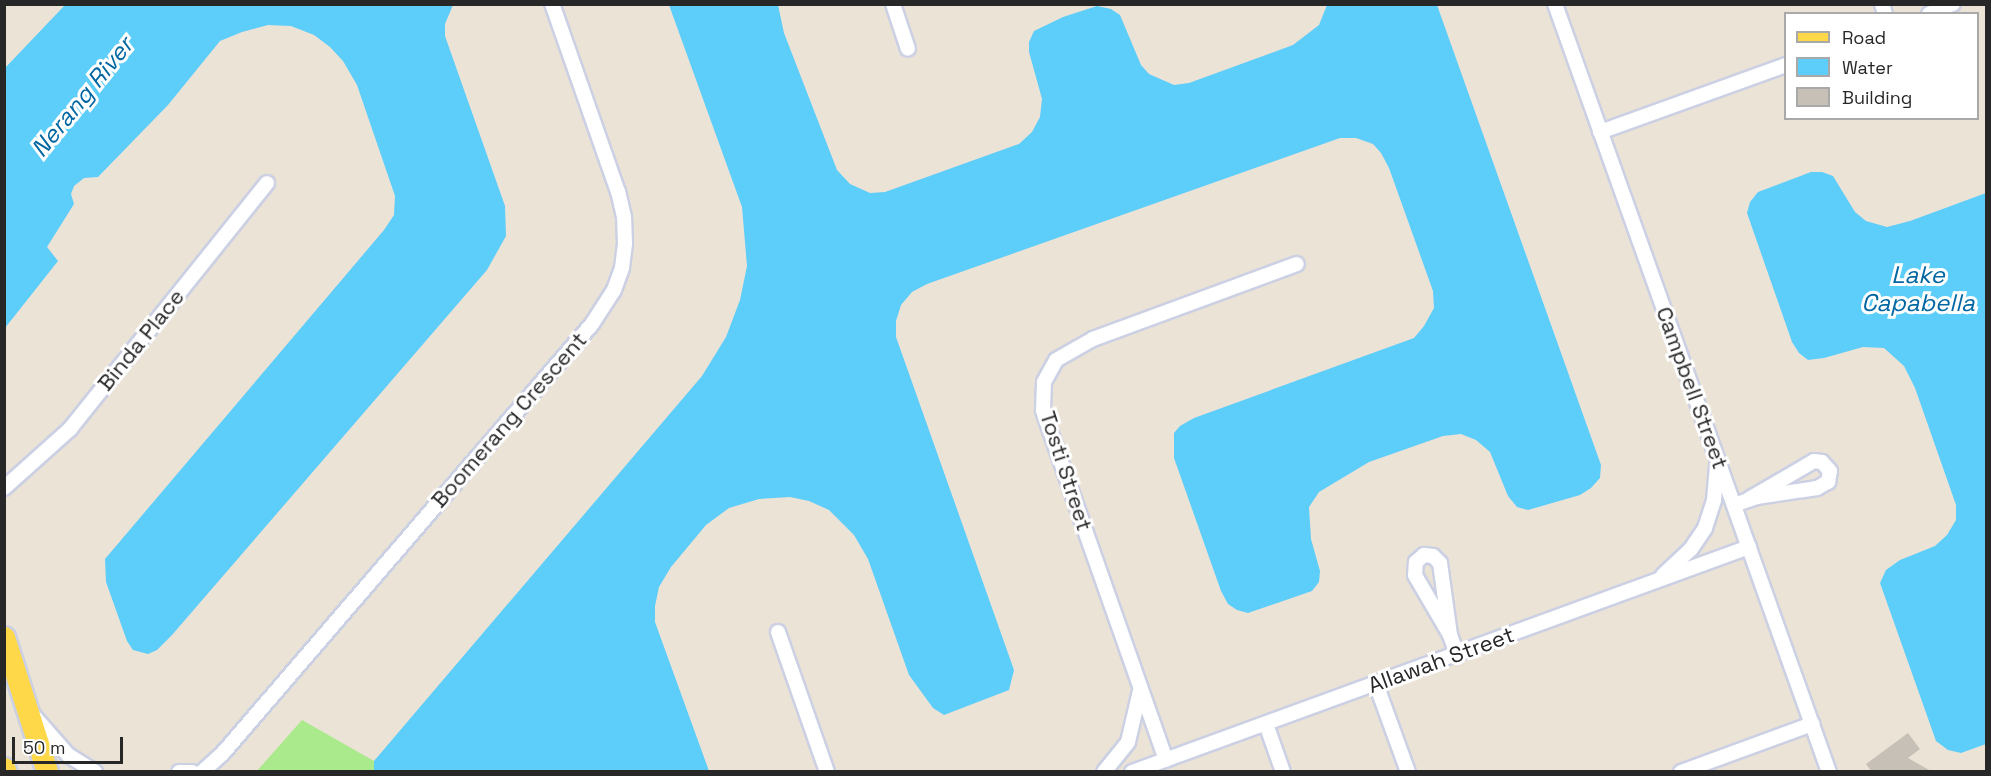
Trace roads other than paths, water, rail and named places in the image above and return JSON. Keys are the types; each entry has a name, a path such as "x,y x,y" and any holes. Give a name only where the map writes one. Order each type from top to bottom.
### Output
{"main road":[{"path":"4,637 31,712 47,771"}],"street":[{"name":"Boomerang Crescent","path":"202,771 230,745 585,332 605,307 614,290 622,268 625,244 624,217 618,192 552,4"},
{"path":"893,4 908,49"},
{"name":"Campbell Street","path":"1555,4 1829,771"},
{"path":"1934,12 1953,4"},
{"path":"1600,132 1784,65"},
{"name":"Binda Place","path":"4,488 70,429 267,183"},
{"name":"Tosti Street","path":"1166,760 1043,410 1044,382 1056,360 1093,339 1297,264"},
{"path":"1652,583 1681,560 1703,532 1714,500 1717,458"},
{"path":"1734,505 1749,499 1814,461 1822,462 1830,470 1829,480 1817,488 1749,499"},
{"name":"Allawah Street","path":"1131,771 1266,724 1749,547"},
{"path":"1450,635 1415,575 1416,562 1424,555 1435,557 1441,565 1450,635 1456,654"},
{"path":"778,632 827,771"},
{"path":"1376,684 1408,771"},
{"path":"1104,771 1128,742 1135,721 1141,688"},
{"path":"31,712 71,758 95,771"},
{"path":"1266,724 1283,771"},
{"path":"1681,771 1812,724"},
{"path":"179,771 192,771"}],"water":[{"name":"Nerang River","path":"65,5 453,5 445,24 445,36 505,206 506,236 487,270 172,635 157,650 148,654 133,650 127,641 106,582 105,559 384,230 394,215 395,196 357,85 343,61 330,47 314,35 291,26 268,25 242,32 220,41 168,105 98,177 84,178 74,186 71,194 74,204 47,247 58,261 5,328 5,68"},
{"path":"669,5 778,5 784,33 837,170 850,184 870,193 885,192 1019,144 1032,132 1040,117 1042,99 1029,52 1029,42 1034,31 1063,17 1097,6 1111,9 1120,15 1141,65 1149,74 1174,85 1189,83 1293,45 1319,25 1327,5 1437,5 1601,465 1600,478 1580,495 1528,510 1517,507 1508,496 1490,452 1476,440 1461,434 1443,436 1369,462 1319,492 1309,507 1311,539 1320,571 1319,582 1312,591 1248,613 1228,604 1221,591 1174,458 1174,433 1180,426 1194,418 1414,338 1434,308 1433,291 1389,168 1381,153 1373,144 1356,138 1340,138 927,284 912,292 901,305 896,321 896,337 1014,670 1009,690 944,715 933,708 909,675 868,559 854,535 829,510 809,501 790,497 759,499 729,508 706,525 671,567 659,587 655,606 655,622 709,771 374,771 374,761 702,376 726,337 740,300 747,266 742,207"},
{"name":"Lake Capabella","path":"1811,172 1822,172 1833,176 1855,212 1866,221 1887,227 1986,193 1986,744 1961,753 1948,750 1936,741 1880,583 1886,570 1900,560 1935,546 1947,535 1956,520 1956,505 1915,388 1904,366 1884,348 1863,347 1808,360 1799,353 1792,342 1747,213 1750,202 1758,192"}]}
